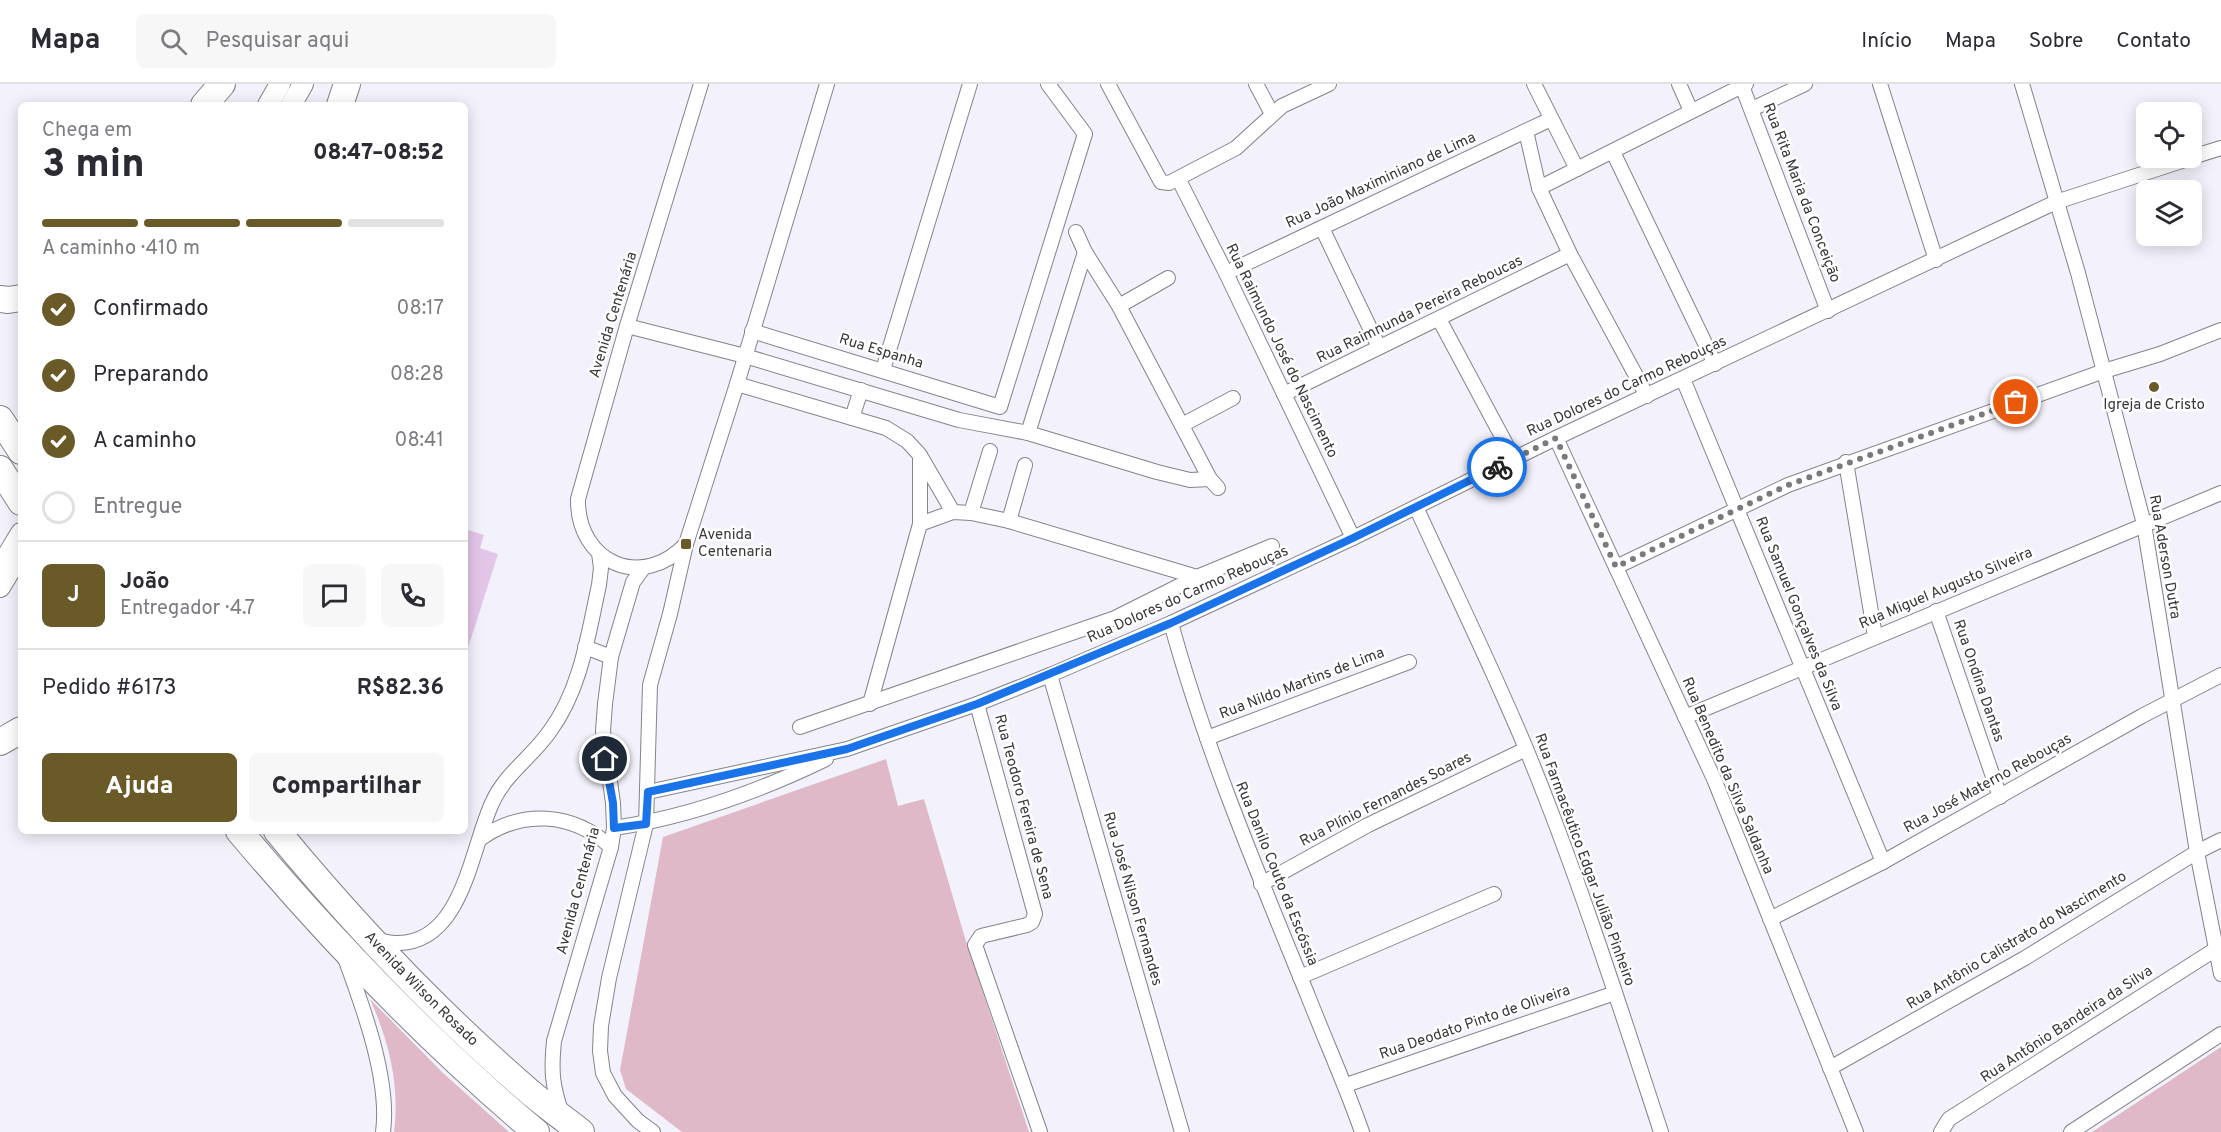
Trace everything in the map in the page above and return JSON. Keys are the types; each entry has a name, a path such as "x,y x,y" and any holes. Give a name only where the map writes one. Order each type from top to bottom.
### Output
{"highway":[{"path":"207,102 222,84"},
{"path":"341,102 347,84"},
{"path":"0,299 18,298"},
{"path":"0,418 18,447"},
{"path":"0,469 18,497"},
{"path":"0,742 18,732"},
{"name":"Avenida Wilson Rosado","path":"242,834 340,945 400,1008 486,1090 536,1132"},
{"name":"Avenida Wilson Rosado","path":"280,834 372,940 475,1042 525,1088 572,1125"}],"main road":[{"path":"270,102 280,84"},
{"path":"293,102 303,84"},
{"path":"0,587 18,540"}],"street":[{"name":"Avenida Centenária","path":"598,553 582,529 578,499 627,326 701,84"},
{"path":"653,1132 638,1121 615,1096 603,1073 600,1052 601,1026 609,978 646,824 650,686 687,544 827,84"},
{"path":"883,370 970,84"},
{"name":"Rua Espanha","path":"752,331 1000,407 1085,134 1048,84"},
{"path":"1108,84 1161,182 1169,183 1179,180 1236,148 1282,106 1329,84"},
{"path":"1256,84 1272,114"},
{"path":"1534,84 1577,169"},
{"path":"1678,84 1691,111"},
{"path":"1752,109 1804,84"},
{"path":"1880,84 1936,260"},
{"name":"Rua Aderson Dutra","path":"2022,84 2078,273 2144,524 2197,852 2221,974"},
{"path":"1539,188 1744,85"},
{"name":"Rua Rita Maria da Conceição","path":"1744,85 1828,311"},
{"name":"Rua João Maximiniano de Lima","path":"1226,273 1551,119"},
{"path":"1526,131 1539,188 1570,254 1647,396"},
{"name":"Rua Dolores do Carmo Rebouças","path":"2202,153 2221,147"},
{"path":"1613,152 1715,364"},
{"name":"Rua Dolores do Carmo Rebouças","path":"648,792 847,749 977,704 1050,675 1171,623 1353,538 1556,438 2056,202 2158,168"},
{"name":"Rua Raimundo José do Nascimento","path":"1179,180 1353,538"},
{"path":"1322,228 1380,348"},
{"path":"627,326 745,356 959,420 1028,433 1157,472 1214,484 1119,306 1085,252 1076,232"},
{"path":"1028,433 1085,252"},
{"name":"Rua Raimnunda Pereira Reboucas","path":"1284,394 1570,254"},
{"path":"1119,306 1168,278"},
{"path":"1439,319 1514,459"},
{"path":"1616,567 1788,485 1846,462 2104,371 2160,354 2221,330"},
{"name":"Rua Samuel Gonçalves da Silva","path":"1683,379 1883,862"},
{"path":"737,384 886,428 907,441 920,455 953,512"},
{"path":"852,418 861,390"},
{"path":"1182,425 1233,398"},
{"name":"Rua Benedito da Silva Saldanha","path":"1556,438 1714,779 1856,1132"},
{"path":"971,513 990,451"},
{"path":"870,704 920,524 920,455"},
{"path":"1846,462 1875,636"},
{"path":"1009,521 1025,465"},
{"name":"Rua Miguel Augusto Silveira","path":"1685,717 2221,493"},
{"name":"Rua Farmacêutico Edgar Julião Pinheiro","path":"1416,507 1526,749 1592,924 1661,1132"},
{"path":"920,524 953,512 971,513 1009,521 1197,577"},
{"path":"598,553 619,565 644,567 668,560 687,544"},
{"path":"800,727 1115,618 1197,577 1272,546"},
{"path":"372,940 399,943 418,938 437,928 448,916 459,897 493,801 519,764 549,734 574,688 599,585 602,568 598,553"},
{"name":"Avenida Centenária","path":"572,1125 553,1089 554,1041 611,847 614,828 613,803 603,731 611,657 633,582 644,567"},
{"name":"Rua Ondina Dantas","path":"1936,611 2000,797"},
{"name":"Rua Danilo Couto da Escóssia","path":"1171,623 1222,786 1346,1085 1362,1132"},
{"path":"585,647 611,657"},
{"name":"Rua Nildo Martins de Lima","path":"1207,738 1409,662"},
{"name":"Rua José Nilson Fernandes","path":"1050,675 1182,1132"},
{"name":"Rua José Materno Rebouças","path":"1770,919 1883,862 2221,675"},
{"name":"Rua Teodoro Fereira de Sena","path":"977,704 1035,910 1035,918 1027,925 981,936 975,942 1040,1132"},
{"name":"Rua Dolores do Carmo Rebouças","path":"614,828 646,824 691,813 788,778 847,749"},
{"name":"Rua Plínio Fernandes Soares","path":"1261,884 1327,846 1526,749"},
{"path":"480,839 504,825 528,819 550,819 585,828 611,847"},
{"name":"Rua Antônio Calistrato do Nascimento","path":"1830,1068 2025,958 2197,852 2221,840"},
{"path":"1300,977 1494,894"},
{"path":"340,945 364,1008 380,1074 383,1132"},
{"name":"Rua Antônio Bandeira da Silva","path":"1941,1132 1949,1119 2216,949"},
{"name":"Rua Deodato Pinto de Oliveira","path":"1346,1085 1615,993"},
{"path":"2071,1132 2221,1034"}],"shaded area":[{"path":"886,759 898,806 924,799 965,938 1029,1132 682,1132 626,1089 620,1070 663,837"},
{"path":"370,999 443,1073 509,1132 394,1132 395,1097 391,1064 383,1031"},
{"path":"2221,1047 2221,1132 2092,1132"}],"building":[{"path":"468,530 484,535 480,548 498,554 468,648"}],"way so far":[{"path":"1497,467 1556,438 1616,567 1788,485 2016,402"}],"place":[{"name":"Igreja de Cristo","path":"2154,387"},
{"name":"Avenida Centenaria","path":"686,544"}],"route":[{"path":"605,759 613,803 614,828 646,824 648,792 847,749 977,704 1171,623 1353,538 1497,467"}]}
